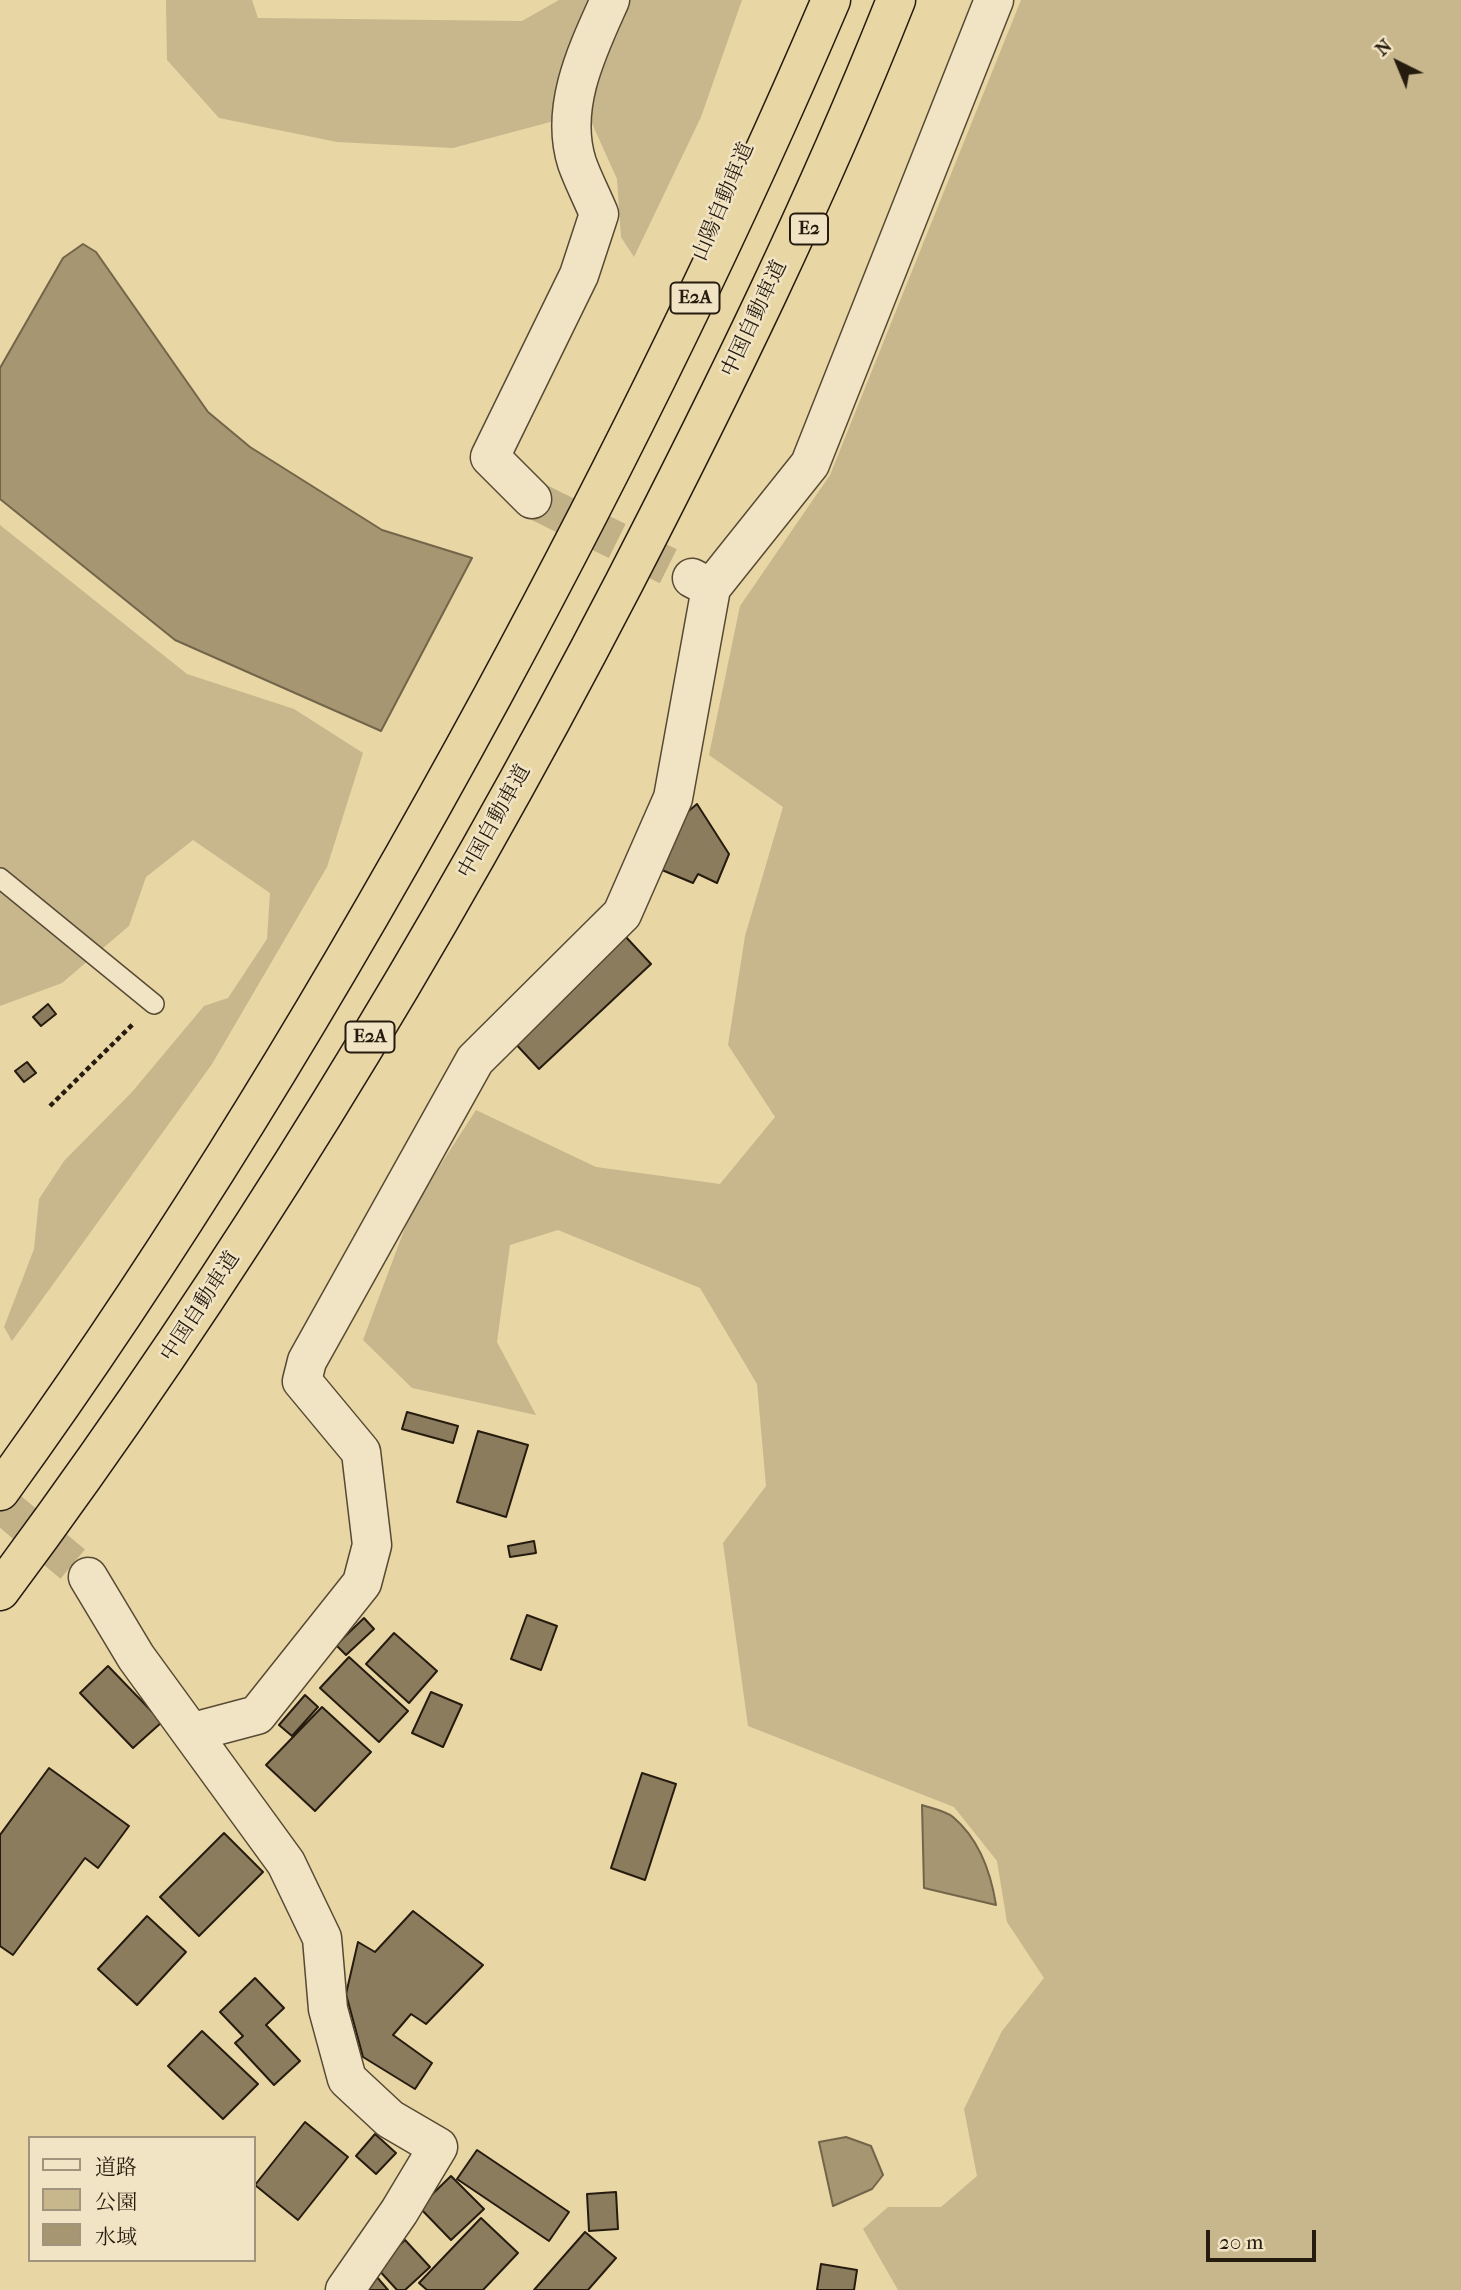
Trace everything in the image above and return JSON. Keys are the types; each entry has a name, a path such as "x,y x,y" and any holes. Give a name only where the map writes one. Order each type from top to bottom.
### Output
{"highway":[{"name":"山陽自動車道","path":"549,592 697,266 753,133 803,0"},
{"name":"E2A","path":"0,1491 156,1266 285,1061 426,819 549,592 723,238 831,0"},
{"name":"中国自動車道","path":"0,1591 77,1488 203,1306 333,1098 451,900 568,692 691,453 791,244 896,0"},
{"name":"E2","path":"691,453 800,248 918,0"}],"street":[{"path":"532,499 490,457 579,275 599,214 576,161 572,119 580,65 610,0"},
{"path":"192,1732 257,1715 362,1583 372,1545 360,1452 302,1381 307,1361 475,1059 622,914 673,798 701,583 810,464 994,0"},
{"path":"88,1577 136,1657 286,1863 322,1938 328,2009 347,2079 390,2119 438,2147 400,2212 345,2290"}],"lane":[{"path":"0,878 154,1004"}],"path":[{"path":"50,1106 154,1004"}],"green space":[{"path":"166,0 252,0 258,18 522,21 559,0 742,0 701,117 634,257 621,237 617,179 590,119 554,121 453,148 337,142 219,118 167,60"},
{"path":"1021,0 1461,0 1461,2290 898,2290 863,2229 888,2207 941,2207 977,2176 964,2109 1002,2031 1044,1978 1007,1922 997,1861 954,1807 748,1726 723,1543 766,1486 757,1384 700,1288 558,1230 510,1245 497,1342 536,1415 412,1388 363,1340 412,1209 476,1110 596,1167 720,1184 775,1117 728,1045 745,936 783,807 709,755 740,606 830,475"},
{"path":"0,525 187,674 294,709 363,753 327,867 212,1064 12,1341 4,1327 34,1249 39,1199 64,1161 132,1092 204,1006 228,998 267,939 270,893 193,840 146,877 129,926 62,983 0,1006"}],"water":[{"path":"83,244 96,252 208,412 250,447 382,530 472,558 381,731 175,640 0,499 0,368 63,258"},
{"path":"922,1805 950,1815 970,1836 987,1869 996,1905 924,1888"},
{"path":"846,2137 871,2146 883,2175 872,2189 833,2206 819,2142"}],"building":[{"path":"697,804 729,854 717,883 698,874 693,883 662,870 679,819"},
{"path":"625,936 651,964 539,1069 513,1041"},
{"path":"48,1004 56,1014 41,1026 33,1017"},
{"path":"27,1062 36,1073 24,1082 15,1071"},
{"path":"407,1412 458,1426 453,1443 402,1429"},
{"path":"478,1431 528,1445 506,1517 457,1502"},
{"path":"534,1541 536,1553 510,1557 508,1546"},
{"path":"527,1615 557,1626 541,1670 511,1659"},
{"path":"364,1618 374,1629 346,1655 336,1645"},
{"path":"394,1633 437,1671 409,1703 366,1664"},
{"path":"349,1657 408,1711 379,1742 320,1688"},
{"path":"108,1666 162,1722 133,1748 80,1693"},
{"path":"431,1692 462,1705 443,1747 412,1733"},
{"path":"305,1695 318,1707 292,1736 279,1725"},
{"path":"322,1707 371,1752 315,1811 266,1765"},
{"path":"49,1768 129,1826 98,1868 85,1858 13,1955 0,1946 0,1835"},
{"path":"642,1773 676,1784 645,1880 611,1868"},
{"path":"224,1833 263,1872 199,1936 160,1897"},
{"path":"413,1911 483,1965 426,2024 411,2014 393,2035 432,2063 415,2089 363,2057 346,1994 358,1942 375,1952"},
{"path":"147,1916 186,1952 137,2005 98,1969"},
{"path":"255,1978 284,2008 266,2025 300,2061 274,2085 235,2043 243,2036 220,2012"},
{"path":"202,2031 258,2084 223,2119 168,2066"},
{"path":"305,2122 348,2157 298,2220 256,2184"},
{"path":"375,2134 396,2153 376,2174 356,2156"},
{"path":"477,2150 569,2212 549,2241 457,2179"},
{"path":"451,2176 484,2209 451,2240 419,2207"},
{"path":"616,2192 618,2229 589,2231 587,2194"},
{"path":"481,2218 518,2253 483,2290 427,2290 419,2283"},
{"path":"585,2232 616,2258 588,2290 534,2290"},
{"path":"405,2240 430,2267 405,2290 397,2290 376,2267"},
{"path":"821,2264 857,2270 854,2290 817,2290"},
{"path":"376,2276 388,2290 359,2290"}],"tunnel":[{"path":"532,499 692,578"},
{"path":"0,1503 88,1577"}]}
